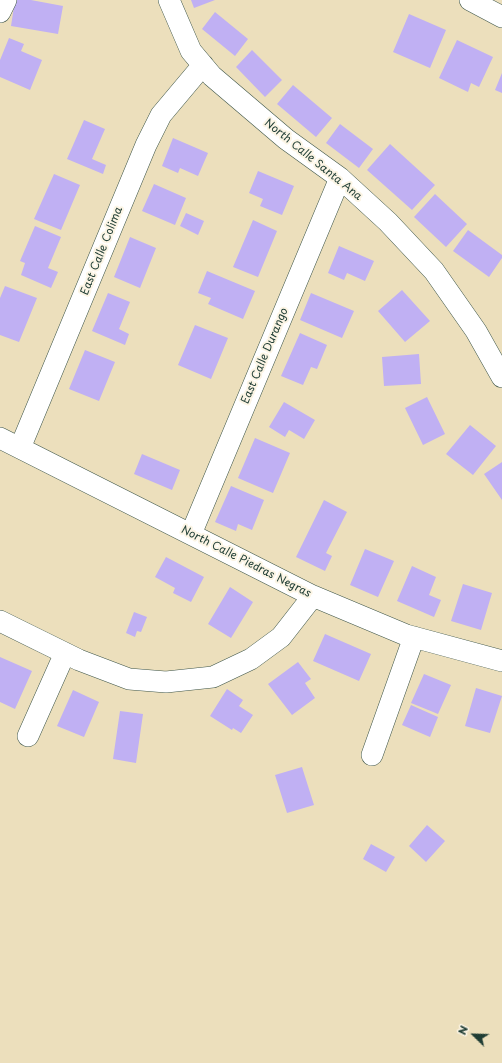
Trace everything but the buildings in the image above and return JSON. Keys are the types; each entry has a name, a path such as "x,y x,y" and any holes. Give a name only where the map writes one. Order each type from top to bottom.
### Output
{"street":[{"path":"0,12 6,0"},
{"name":"North Calle Santa Ana","path":"169,0 191,51 212,76 286,139 340,178 388,222 434,271 476,331 502,377"},
{"name":"East Calle Colima","path":"20,448 146,145 161,115 202,65"},
{"name":"East Calle Durango","path":"191,534 340,178"},
{"name":"North Calle Piedras Negras","path":"0,438 313,596 406,635 502,661"},
{"path":"0,621 79,660 129,679 166,682 213,677 250,659 281,638 313,596"},
{"path":"372,755 414,637"},
{"path":"28,736 65,653"}]}
